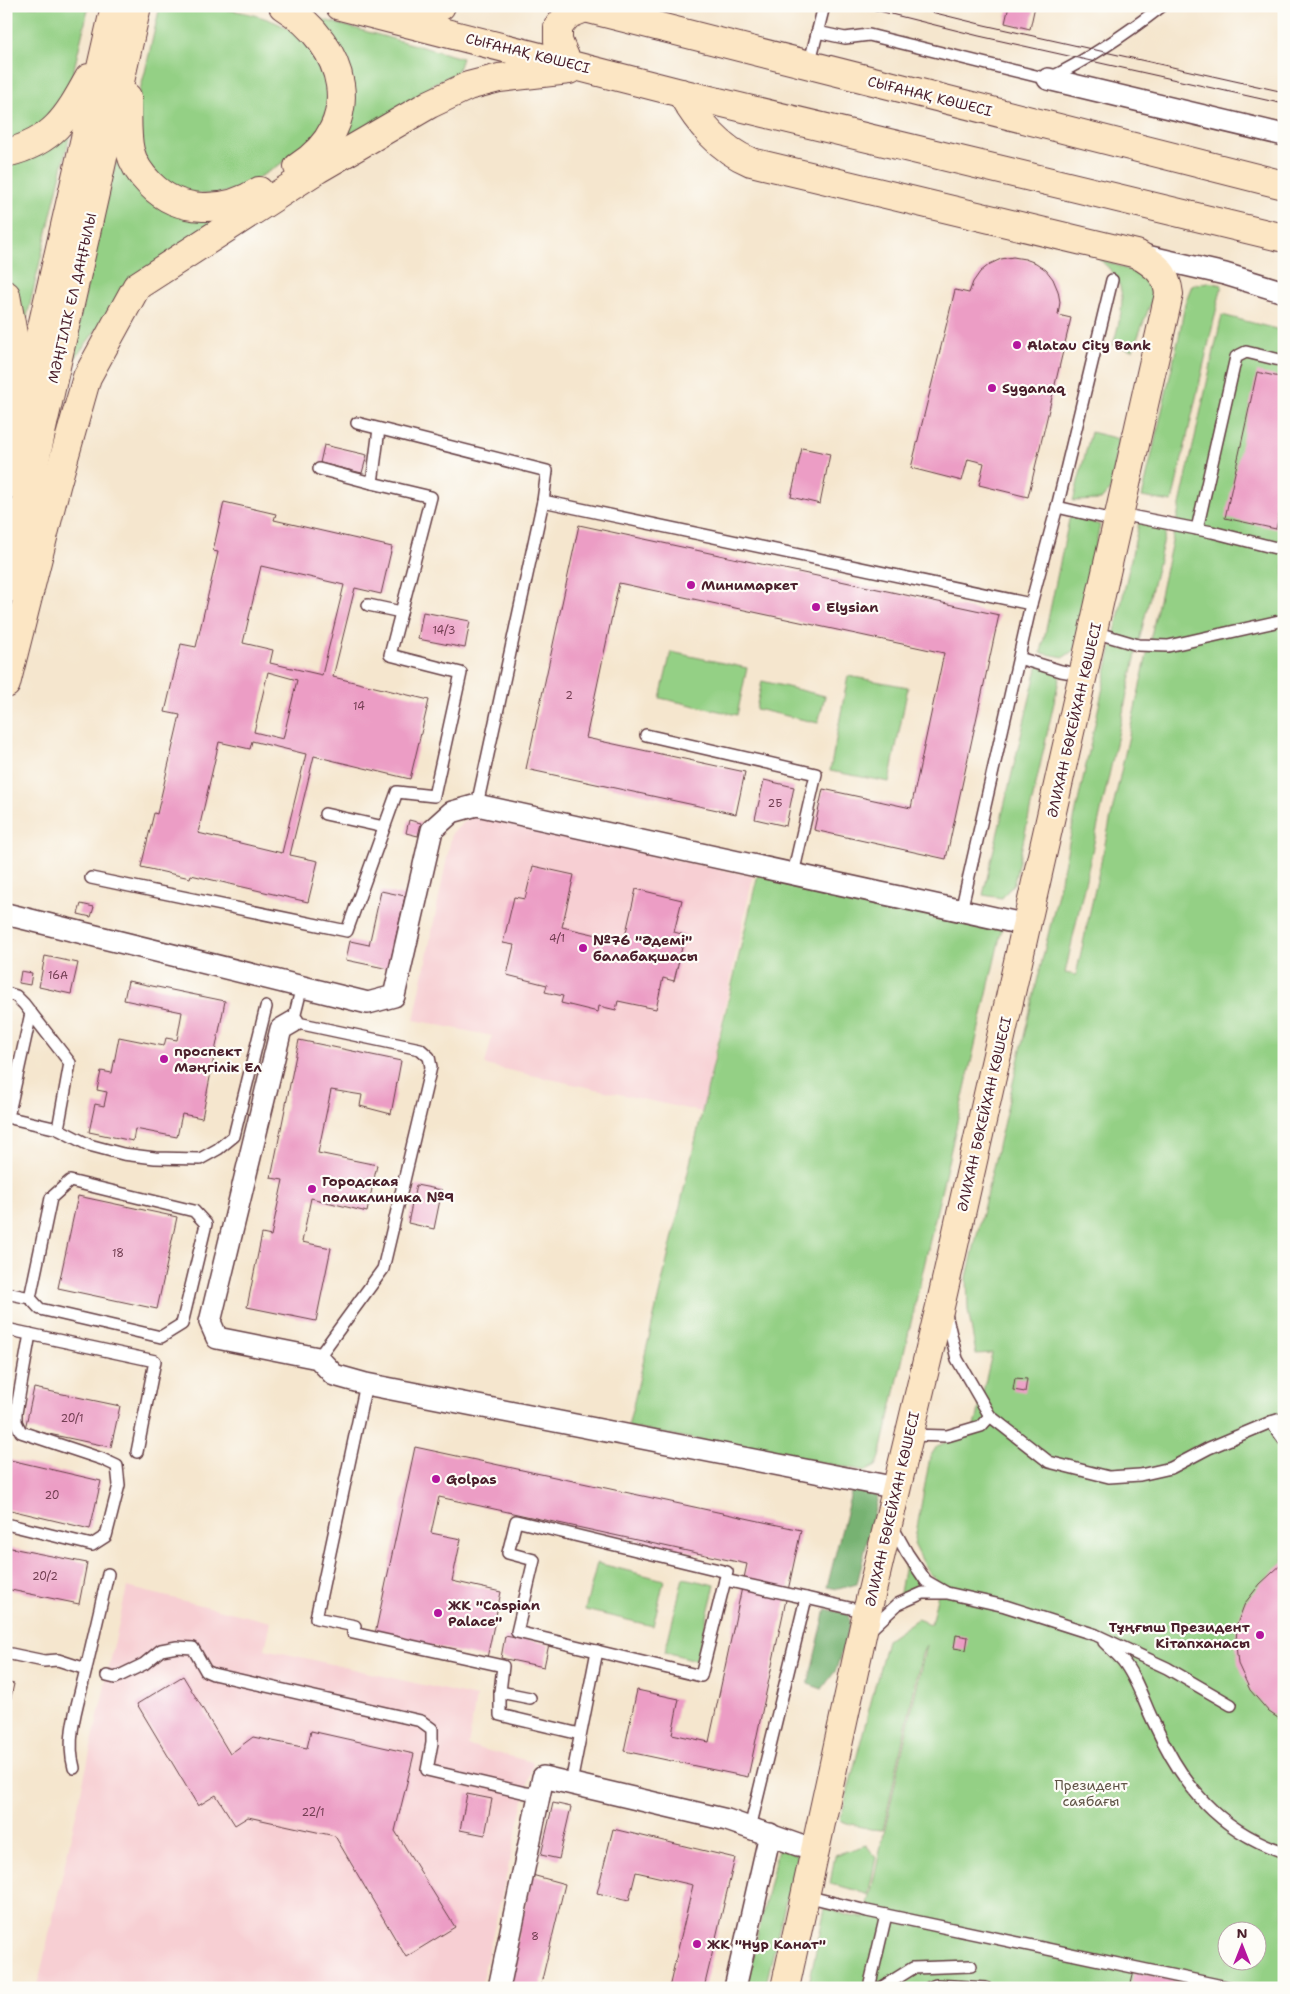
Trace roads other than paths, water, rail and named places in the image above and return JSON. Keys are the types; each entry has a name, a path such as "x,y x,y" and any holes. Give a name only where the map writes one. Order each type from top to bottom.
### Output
{"main road":[{"name":"МӘҢГІЛІК ЕЛ ДАҢҒЫЛЫ","path":"6,589 116,52 115,6"},
{"name":"МӘҢГІЛІК ЕЛ ДАҢҒЫЛЫ","path":"6,485 116,52 137,6"},
{"path":"116,52 129,144 134,163 143,176 156,190 171,200 187,205 207,207 237,202 249,198 310,159 332,133 338,116 341,84 337,67 329,51 319,37 283,6"},
{"name":"СЫҒАНАҚ КӨШЕСІ","path":"340,6 681,93 1284,238"},
{"path":"410,6 423,10 441,6"},
{"path":"624,6 679,32"},
{"path":"578,66 558,41 558,27 568,15 581,7"},
{"name":"СЫҒАНАҚ КӨШЕСІ","path":"581,7 1284,185"},
{"path":"6,153 38,142 62,123 116,52"},
{"path":"6,684 56,486 87,377 137,286 318,169 430,104 468,86 499,78 578,66"},
{"path":"681,93 706,130 737,156 751,162 1137,254"},
{"path":"727,148 736,118 744,108"},
{"name":"ӘЛИХАН БӨКЕЙХАН КӨШЕСІ","path":"786,1988 864,1624 942,1298 1169,294 1168,283 1162,273 1153,264 1137,254"},
{"path":"6,295 18,357 6,406"}],"street":[{"path":"1048,79 1284,135"},
{"path":"1137,254 1225,274 1284,292"},
{"path":"6,914 368,1003 394,996 432,830 452,812 477,805 1027,925"},
{"path":"293,1022 281,1029 210,1322 217,1338 318,1358 334,1375 366,1384 897,1488"},
{"path":"499,1988 543,1777 727,1820 798,1846 815,1848"},
{"path":"735,1988 760,1831"}],"lane":[{"path":"809,65 824,6"},
{"path":"817,32 845,38 870,35 1048,79 1119,39 1162,6"},
{"path":"961,911 1018,658 1112,280"},
{"path":"1197,529 1236,358 1246,352 1284,361"},
{"path":"356,423 547,471 543,501 477,805"},
{"path":"372,483 379,429"},
{"path":"91,878 347,931 397,792 434,796 461,673 390,655 431,496 320,469"},
{"path":"543,501 1031,604"},
{"path":"1057,507 1197,529 1284,550"},
{"path":"368,605 401,612"},
{"path":"1094,632 1138,646 1168,646 1284,620"},
{"path":"1018,658 1061,671 1084,675"},
{"path":"646,735 816,774 793,874"},
{"path":"325,814 384,828"},
{"path":"302,986 293,1022 420,1049 429,1058 431,1067 383,1269 318,1358"},
{"path":"6,993 16,996 70,1063 58,1129"},
{"path":"31,1013 7,1117 58,1129 89,1145 131,1156 200,1159 218,1149 234,1136 266,1007"},
{"path":"6,1293 30,1298 40,1308 161,1337 182,1324 206,1224 194,1211 70,1181 51,1198 30,1298"},
{"path":"942,1298 957,1359 990,1416 1049,1462 1108,1477 1140,1475 1170,1468 1209,1448 1284,1418"},
{"path":"6,1329 155,1361 136,1452"},
{"path":"6,1524 92,1544 106,1536 119,1485 117,1466 102,1459 21,1432 16,1422 16,1413 30,1334"},
{"path":"366,1384 316,1618 355,1626 354,1633 503,1666 500,1714 580,1734"},
{"path":"910,1435 947,1436 981,1426 990,1416"},
{"path":"1271,1422 1284,1440"},
{"path":"889,1520 907,1553 926,1581 946,1593"},
{"path":"516,1521 727,1572 701,1676 597,1651 517,1632 534,1560 508,1553 516,1521"},
{"path":"74,1768 70,1756 72,1730 108,1574"},
{"path":"725,1580 806,1598 864,1624 898,1604 923,1594 946,1593 1005,1606 1096,1635 1167,1668 1231,1705"},
{"path":"760,1831 806,1598"},
{"path":"1096,1635 1123,1661 1141,1692 1154,1724 1177,1770 1201,1800 1228,1824 1271,1848 1284,1852"},
{"path":"107,1676 115,1678 144,1664 161,1650 177,1647 193,1648 206,1671 213,1674 421,1721 432,1729 432,1743 427,1770 526,1793 538,1794"},
{"path":"571,1783 597,1651"},
{"path":"6,1653 44,1661 58,1660 86,1669"},
{"path":"500,1692 530,1698"},
{"path":"806,1896 886,1915 1232,1988"},
{"path":"869,1988 886,1915"},
{"path":"881,1988 913,1968 971,1966"},
{"path":"929,1988 936,1985 986,1988"}],"tram line":[{"path":"859,6 979,36 1284,104"},
{"path":"907,6 1284,92"}],"place":[{"name":"Alatau City Bank","path":"1017,345"},
{"name":"Syganaq","path":"992,388"},
{"name":"Минимаркет","path":"691,585"},
{"name":"Elysian","path":"816,607"},
{"name":"№76 \"Әдемі\" балабақшасы","path":"583,948"},
{"name":"проспект Мәңгілік Ел","path":"164,1059"},
{"name":"Городская поликлиника №9","path":"312,1189"},
{"name":"Golpas","path":"436,1479"},
{"name":"ЖК \"Caspian Palace\"","path":"438,1613"},
{"name":"Тұңғыш Президент Кітапханасы","path":"1260,1635"},
{"name":"ЖК \"Нур Канат\"","path":"697,1944"}],"park label":[{"name":"Президент саябағы","path":"1091,1794"}]}
